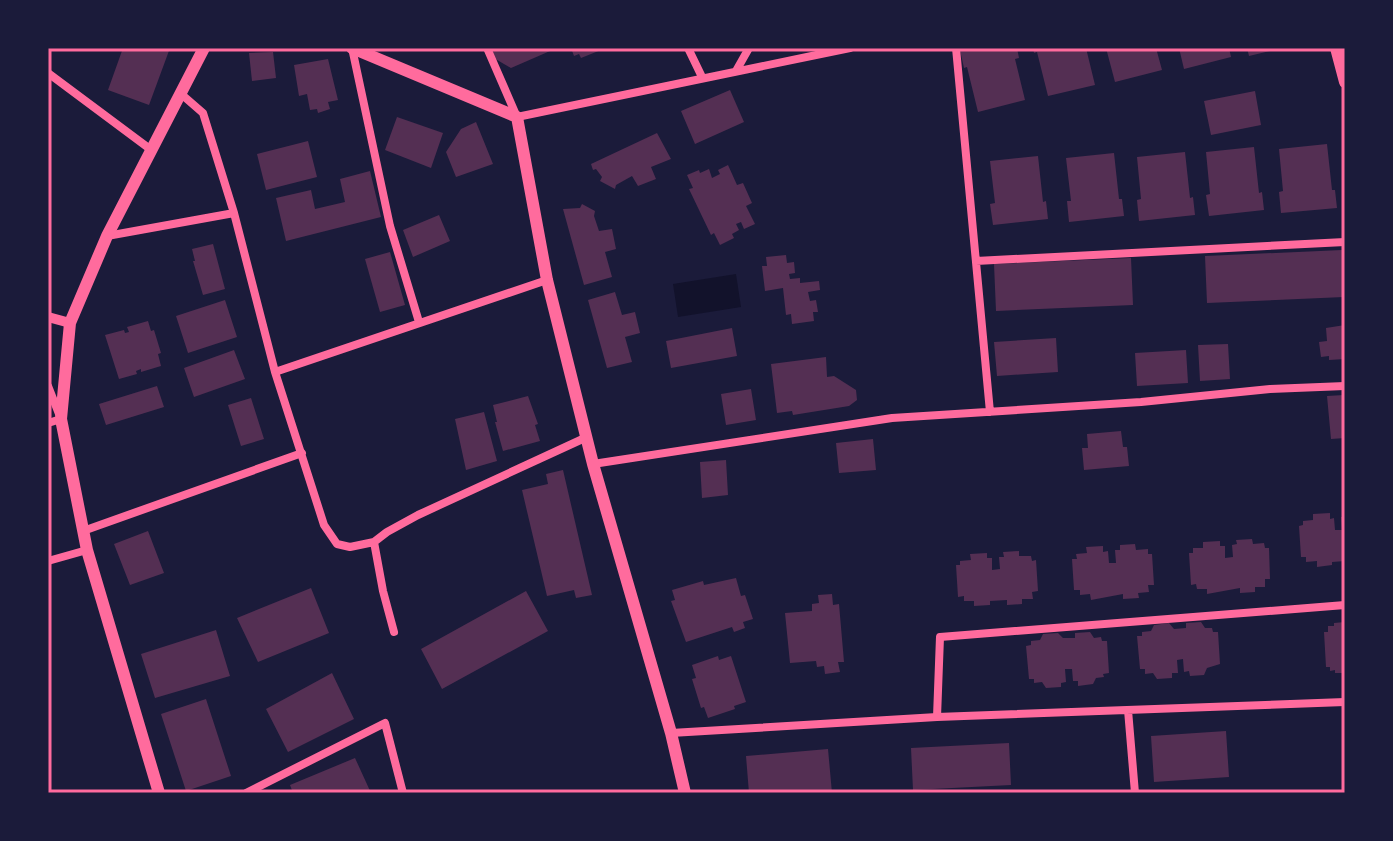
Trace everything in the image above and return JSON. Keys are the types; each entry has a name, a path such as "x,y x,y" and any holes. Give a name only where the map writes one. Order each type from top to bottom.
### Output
{"main road":[{"path":"159,793 87,550 61,419 70,323 107,236 204,48"},
{"path":"352,48 517,117 547,280 593,464 671,733 685,793"},
{"path":"1336,48 1345,82"}],"street":[{"path":"352,48 390,226 419,322"},
{"path":"487,48 517,117 850,48"},
{"path":"688,48 702,77"},
{"path":"736,71 749,48"},
{"path":"956,48 990,412"},
{"path":"48,73 150,149"},
{"path":"180,93 203,113 306,473 324,525 337,544 350,547 374,542 418,515 587,437"},
{"path":"107,236 234,213"},
{"path":"976,261 1345,242"},
{"path":"275,372 547,280"},
{"path":"48,317 70,323"},
{"path":"48,386 61,419 48,423"},
{"path":"593,464 892,418 1345,386"},
{"path":"83,531 302,453"},
{"path":"374,542 394,632"},
{"path":"48,561 87,550"},
{"path":"937,717 940,637 1345,605"},
{"path":"671,733 937,717 1345,702"},
{"path":"1128,710 1135,793"},
{"path":"246,793 385,723 403,793"}],"shaded area":[{"path":"736,274 741,307 678,317 673,284"}],"building":[{"path":"123,48 170,48 149,105 108,90"},
{"path":"488,48 557,48 511,68 492,57"},
{"path":"571,48 606,48 581,58 579,54 574,56"},
{"path":"1017,48 1019,58 1015,59 1025,100 978,112 960,50"},
{"path":"1033,48 1086,48 1095,85 1048,96 1037,52 1034,53"},
{"path":"1106,48 1156,48 1162,70 1115,82"},
{"path":"1179,48 1229,48 1231,57 1184,69"},
{"path":"1247,48 1278,48 1278,49 1249,56"},
{"path":"273,52 276,78 252,81 249,53"},
{"path":"328,59 338,100 328,102 330,109 318,113 317,109 310,110 307,94 299,96 294,65"},
{"path":"730,90 744,122 695,144 681,111"},
{"path":"1255,91 1261,125 1211,135 1204,101"},
{"path":"397,117 443,133 431,168 385,150"},
{"path":"476,122 493,164 456,177 446,152 461,129"},
{"path":"657,133 671,159 651,167 656,179 638,186 632,176 616,185 615,189 600,181 602,177 591,164"},
{"path":"308,141 317,177 266,190 257,154"},
{"path":"1327,144 1337,208 1281,213 1279,192 1283,191 1279,149"},
{"path":"1254,147 1264,210 1209,216 1206,152"},
{"path":"1185,152 1195,215 1139,221 1137,200 1141,199 1137,157"},
{"path":"1114,153 1124,216 1069,222 1067,201 1071,201 1066,158"},
{"path":"1038,156 1048,219 993,225 990,204 995,203 990,161"},
{"path":"728,165 737,185 743,183 752,203 746,206 755,224 744,229 741,222 736,224 739,230 732,234 734,238 720,245 714,233 711,235 689,189 693,188 687,175 709,169 712,178 720,174 718,170"},
{"path":"370,171 381,217 286,241 276,198 311,190 315,209 345,202 340,179"},
{"path":"582,204 595,211 599,231 612,229 616,249 605,252 612,277 584,285 563,209 580,208"},
{"path":"439,215 450,241 413,257 403,230"},
{"path":"213,244 225,289 203,295 192,249"},
{"path":"1342,250 1344,297 1207,303 1205,256"},
{"path":"390,252 405,305 380,312 365,259"},
{"path":"786,255 787,263 794,262 795,273 789,274 790,279 800,278 800,283 819,281 820,290 808,292 810,301 816,300 818,312 813,312 814,321 792,324 791,314 786,315 783,288 765,291 762,266 767,266 766,257"},
{"path":"1131,258 1133,305 996,311 994,264"},
{"path":"615,292 622,315 635,312 640,333 625,337 632,362 607,368 588,300"},
{"path":"225,300 237,337 188,353 176,316"},
{"path":"148,321 161,353 158,354 161,366 141,372 141,369 136,371 137,374 119,379 105,335 124,330 125,333 129,332 127,327"},
{"path":"1345,325 1345,359 1321,357 1319,342 1327,341 1326,328"},
{"path":"732,328 737,356 671,368 666,341"},
{"path":"1056,338 1058,372 997,376 994,342"},
{"path":"1228,344 1230,379 1200,381 1198,345"},
{"path":"234,350 245,379 194,397 184,368"},
{"path":"1186,350 1188,383 1137,386 1135,353"},
{"path":"826,357 827,377 834,376 856,390 857,400 849,406 793,415 792,411 777,413 771,364"},
{"path":"157,386 164,407 106,425 99,404"},
{"path":"751,389 756,420 726,425 721,394"},
{"path":"1344,395 1345,438 1331,439 1327,396"},
{"path":"528,396 538,424 535,425 540,441 503,451 493,405"},
{"path":"251,398 264,439 241,446 228,405"},
{"path":"484,412 497,461 466,470 455,419"},
{"path":"1121,431 1129,466 1084,470 1082,448 1088,448 1087,434"},
{"path":"873,439 876,470 839,473 836,443"},
{"path":"726,460 728,495 702,498 700,462"},
{"path":"563,470 592,595 576,598 574,590 547,596 522,490 548,484 546,474"},
{"path":"1330,513 1330,519 1334,518 1335,530 1342,530 1341,517 1345,517 1345,561 1317,567 1317,561 1306,562 1306,557 1301,557 1299,526 1303,525 1303,521 1313,520 1313,514"},
{"path":"148,531 164,573 130,585 114,544"},
{"path":"1252,539 1253,544 1264,543 1265,548 1269,548 1270,579 1265,579 1265,587 1255,587 1255,592 1240,593 1240,588 1207,594 1207,589 1197,589 1196,584 1191,585 1189,553 1193,553 1193,548 1203,548 1203,542 1220,541 1220,546 1225,546 1225,558 1233,557 1232,545 1237,544 1236,540"},
{"path":"1135,544 1136,550 1148,549 1148,554 1152,554 1154,585 1148,585 1149,592 1138,593 1139,598 1123,599 1123,594 1091,600 1090,594 1080,595 1080,590 1074,590 1072,559 1077,559 1076,554 1087,553 1086,547 1103,546 1103,552 1108,551 1109,563 1116,563 1115,550 1120,550 1120,545"},
{"path":"1019,551 1019,556 1031,556 1032,561 1036,560 1038,591 1032,592 1033,599 1022,599 1022,604 1007,605 1007,600 974,606 974,601 964,601 964,596 958,597 956,565 960,565 960,561 971,560 970,554 987,553 987,558 992,558 992,570 1000,569 999,557 1004,557 1003,552"},
{"path":"736,578 753,619 743,622 745,628 734,632 732,627 686,642 671,601 675,600 672,590 703,581 704,585"},
{"path":"311,588 329,633 258,662 237,618"},
{"path":"526,591 548,631 442,689 421,649"},
{"path":"832,594 833,605 839,604 844,662 838,662 840,672 825,674 824,666 817,667 816,661 790,663 785,613 812,611 812,604 819,603 818,595"},
{"path":"1201,622 1205,628 1218,632 1220,664 1207,668 1204,675 1190,676 1189,671 1184,672 1183,659 1177,660 1178,673 1172,673 1172,678 1157,679 1153,673 1145,674 1145,669 1140,669 1137,636 1142,636 1142,632 1151,631 1154,625 1169,623 1174,629 1186,628 1186,623"},
{"path":"1345,622 1345,673 1335,673 1335,670 1330,671 1330,667 1326,667 1324,632 1328,632 1328,626 1334,626 1334,623"},
{"path":"216,630 230,676 155,698 141,654"},
{"path":"1090,632 1094,638 1101,637 1102,641 1107,641 1109,673 1103,674 1104,677 1096,678 1093,684 1078,686 1078,681 1073,681 1072,669 1065,669 1066,682 1061,683 1061,687 1046,688 1042,682 1034,683 1034,679 1029,679 1026,646 1031,645 1031,641 1040,640 1043,634 1058,633 1063,638 1075,638 1075,633"},
{"path":"718,656 719,660 731,656 746,702 708,718 704,707 701,708 692,679 696,678 692,665"},
{"path":"332,673 354,719 288,752 266,709"},
{"path":"206,699 231,776 186,791 161,714"},
{"path":"1226,731 1229,777 1154,782 1151,736"},
{"path":"1009,743 1011,785 913,790 911,748"},
{"path":"828,749 832,793 749,793 746,756"},
{"path":"355,758 371,793 293,793 290,785"}]}
